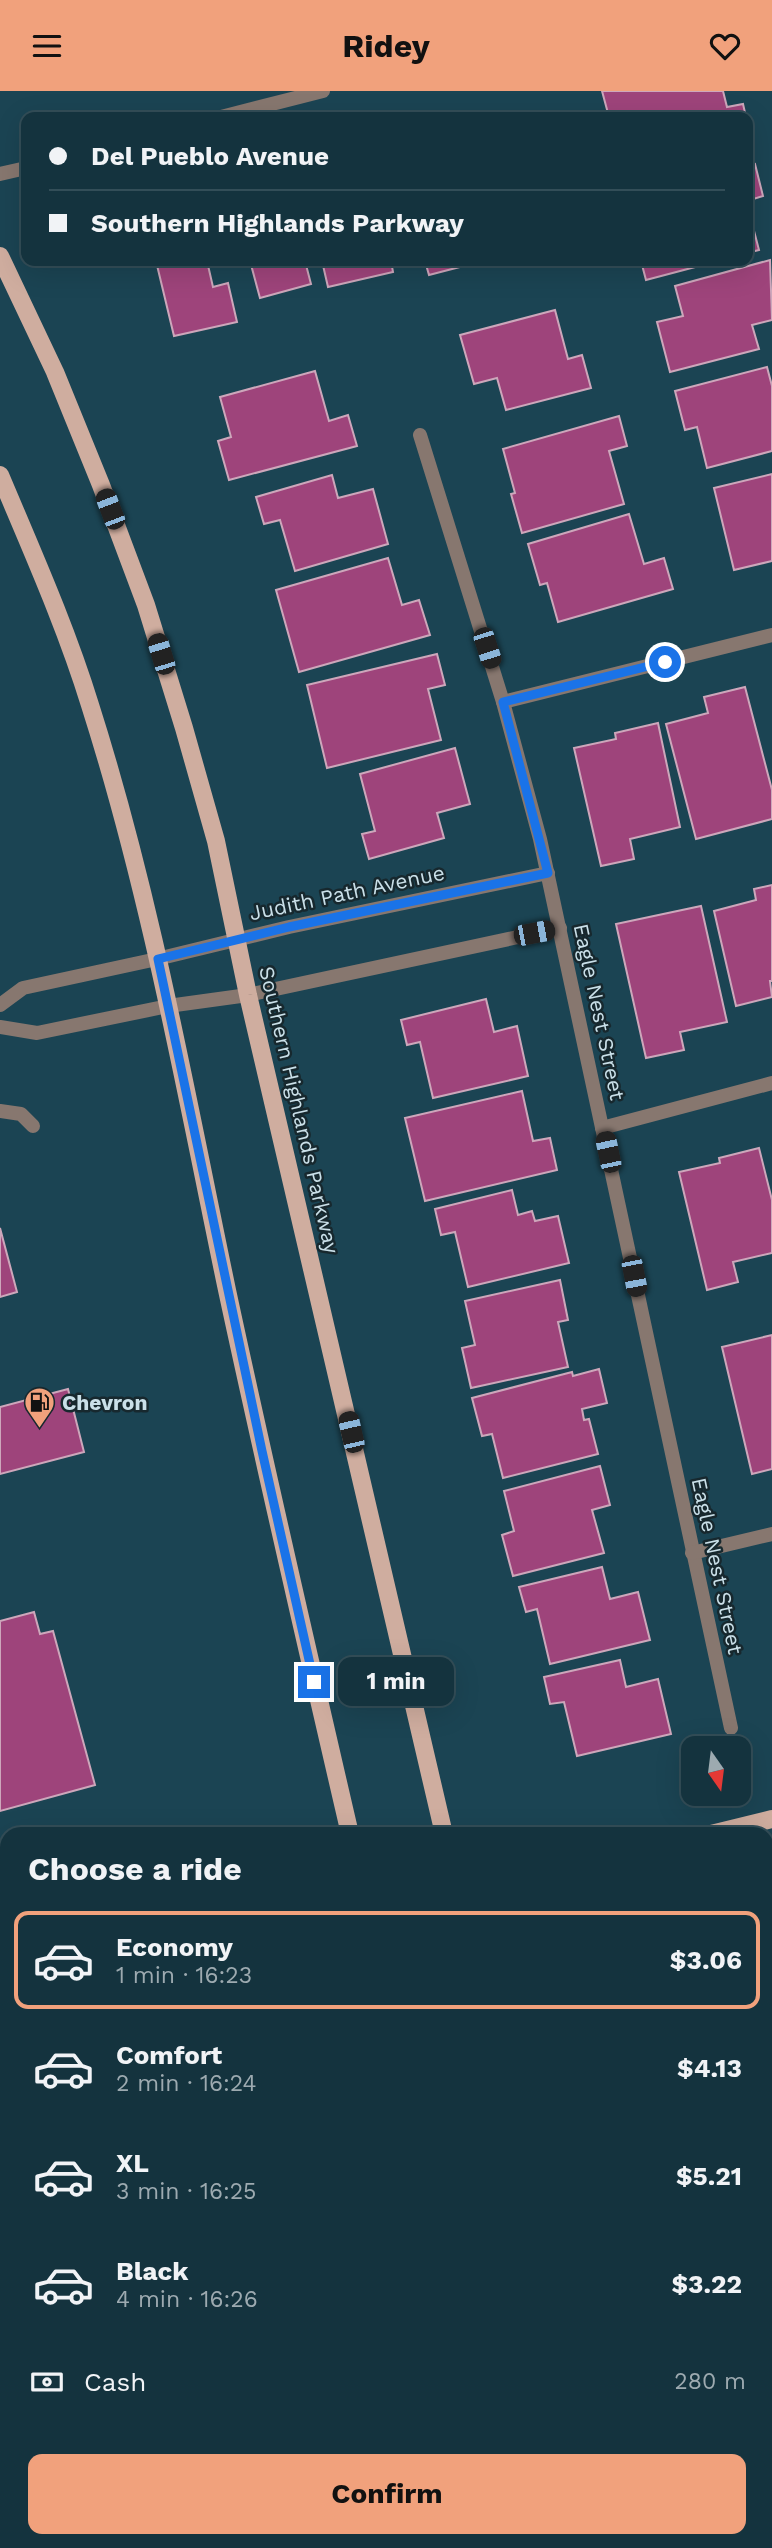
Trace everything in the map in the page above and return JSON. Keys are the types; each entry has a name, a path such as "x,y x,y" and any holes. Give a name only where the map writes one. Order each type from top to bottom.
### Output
{"main road":[{"name":"Southern Highlands Parkway","path":"0,256 60,385 146,605 216,841 248,995 442,1827"},
{"path":"0,475 57,613 89,702 118,798 158,959 262,1451 348,1827"},
{"path":"739,1827 772,1819"}],"street":[{"path":"241,112 323,91"},
{"path":"0,174 21,168"},
{"name":"Eagle Nest Street","path":"420,435 503,702 548,873 692,1553 732,1728"},
{"path":"503,702 772,635"},
{"name":"Judith Path Avenue","path":"0,1005 23,988 236,939 548,873"},
{"path":"0,1027 37,1033 168,1006 248,995 560,928"},
{"path":"603,1128 772,1083"},
{"path":"0,1111 21,1114 33,1126"},
{"path":"692,1553 772,1534"}],"building":[{"path":"602,91 723,91 727,107 743,104 745,112 608,112"},
{"path":"753,164 763,196 753,199"},
{"path":"753,227 759,250 753,252"},
{"path":"770,260 772,320 752,325 759,349 670,372 657,322 683,316 675,286"},
{"path":"157,266 208,266 213,287 228,283 237,322 174,336"},
{"path":"251,266 306,266 311,284 260,298"},
{"path":"323,266 392,266 393,272 328,287"},
{"path":"426,266 464,266 429,275"},
{"path":"642,266 699,266 646,280"},
{"path":"555,310 568,359 582,355 591,388 506,410 497,378 474,384 460,335"},
{"path":"767,367 772,386 772,451 707,468 697,427 685,430 675,391"},
{"path":"315,371 329,421 348,415 357,446 229,480 218,441 231,437 220,397"},
{"path":"619,416 627,446 609,451 624,504 522,533 511,494 515,493 503,449"},
{"path":"772,474 772,561 734,570 714,488"},
{"path":"332,475 338,498 373,489 388,544 295,571 280,520 264,524 256,497"},
{"path":"629,514 644,564 664,558 673,589 558,622 547,583 540,585 528,544"},
{"path":"388,558 402,605 419,600 430,635 299,672 276,590"},
{"path":"437,654 445,685 428,689 441,740 327,768 307,685"},
{"path":"745,687 772,790 772,819 696,839 666,724 708,713 704,697"},
{"path":"658,723 680,827 630,839 634,859 601,866 574,748 616,739 615,733"},
{"path":"455,748 470,804 437,813 444,838 369,859 362,834 375,831 360,774"},
{"path":"772,885 772,997 736,1006 714,911 756,900 754,889"},
{"path":"701,906 727,1022 680,1032 684,1050 646,1058 616,924"},
{"path":"486,999 494,1032 517,1026 528,1076 433,1098 420,1042 407,1045 401,1020"},
{"path":"522,1091 533,1141 550,1138 557,1170 425,1201 405,1118"},
{"path":"759,1148 772,1200 772,1253 733,1262 738,1282 707,1290 679,1172 720,1163 719,1158"},
{"path":"512,1190 518,1215 532,1211 535,1221 558,1216 569,1263 468,1287 455,1232 441,1235 435,1209"},
{"path":"0,1228 17,1292 0,1297"},
{"path":"560,1280 568,1320 558,1322 568,1367 471,1388 462,1348 475,1345 465,1301"},
{"path":"772,1335 772,1469 752,1474 722,1347"},
{"path":"599,1369 607,1403 582,1409 584,1420 589,1419 598,1454 503,1478 492,1434 482,1436 472,1398 572,1372 573,1376"},
{"name":"Chevron","path":"68,1389 84,1452 0,1474 0,1407"},
{"path":"600,1466 610,1505 592,1510 604,1553 513,1576 502,1535 514,1531 504,1491"},
{"path":"602,1567 610,1599 638,1592 650,1640 550,1664 537,1609 526,1612 519,1587"},
{"path":"34,1612 40,1634 53,1631 95,1785 0,1811 0,1621"},
{"path":"620,1660 626,1687 658,1679 671,1734 577,1756 564,1702 550,1704 544,1677"}],"place":[{"name":"Chevron","path":"39,1430"}],"route":[{"path":"314,1682 262,1451 158,959 289,927 548,873 503,702 665,662"}]}
